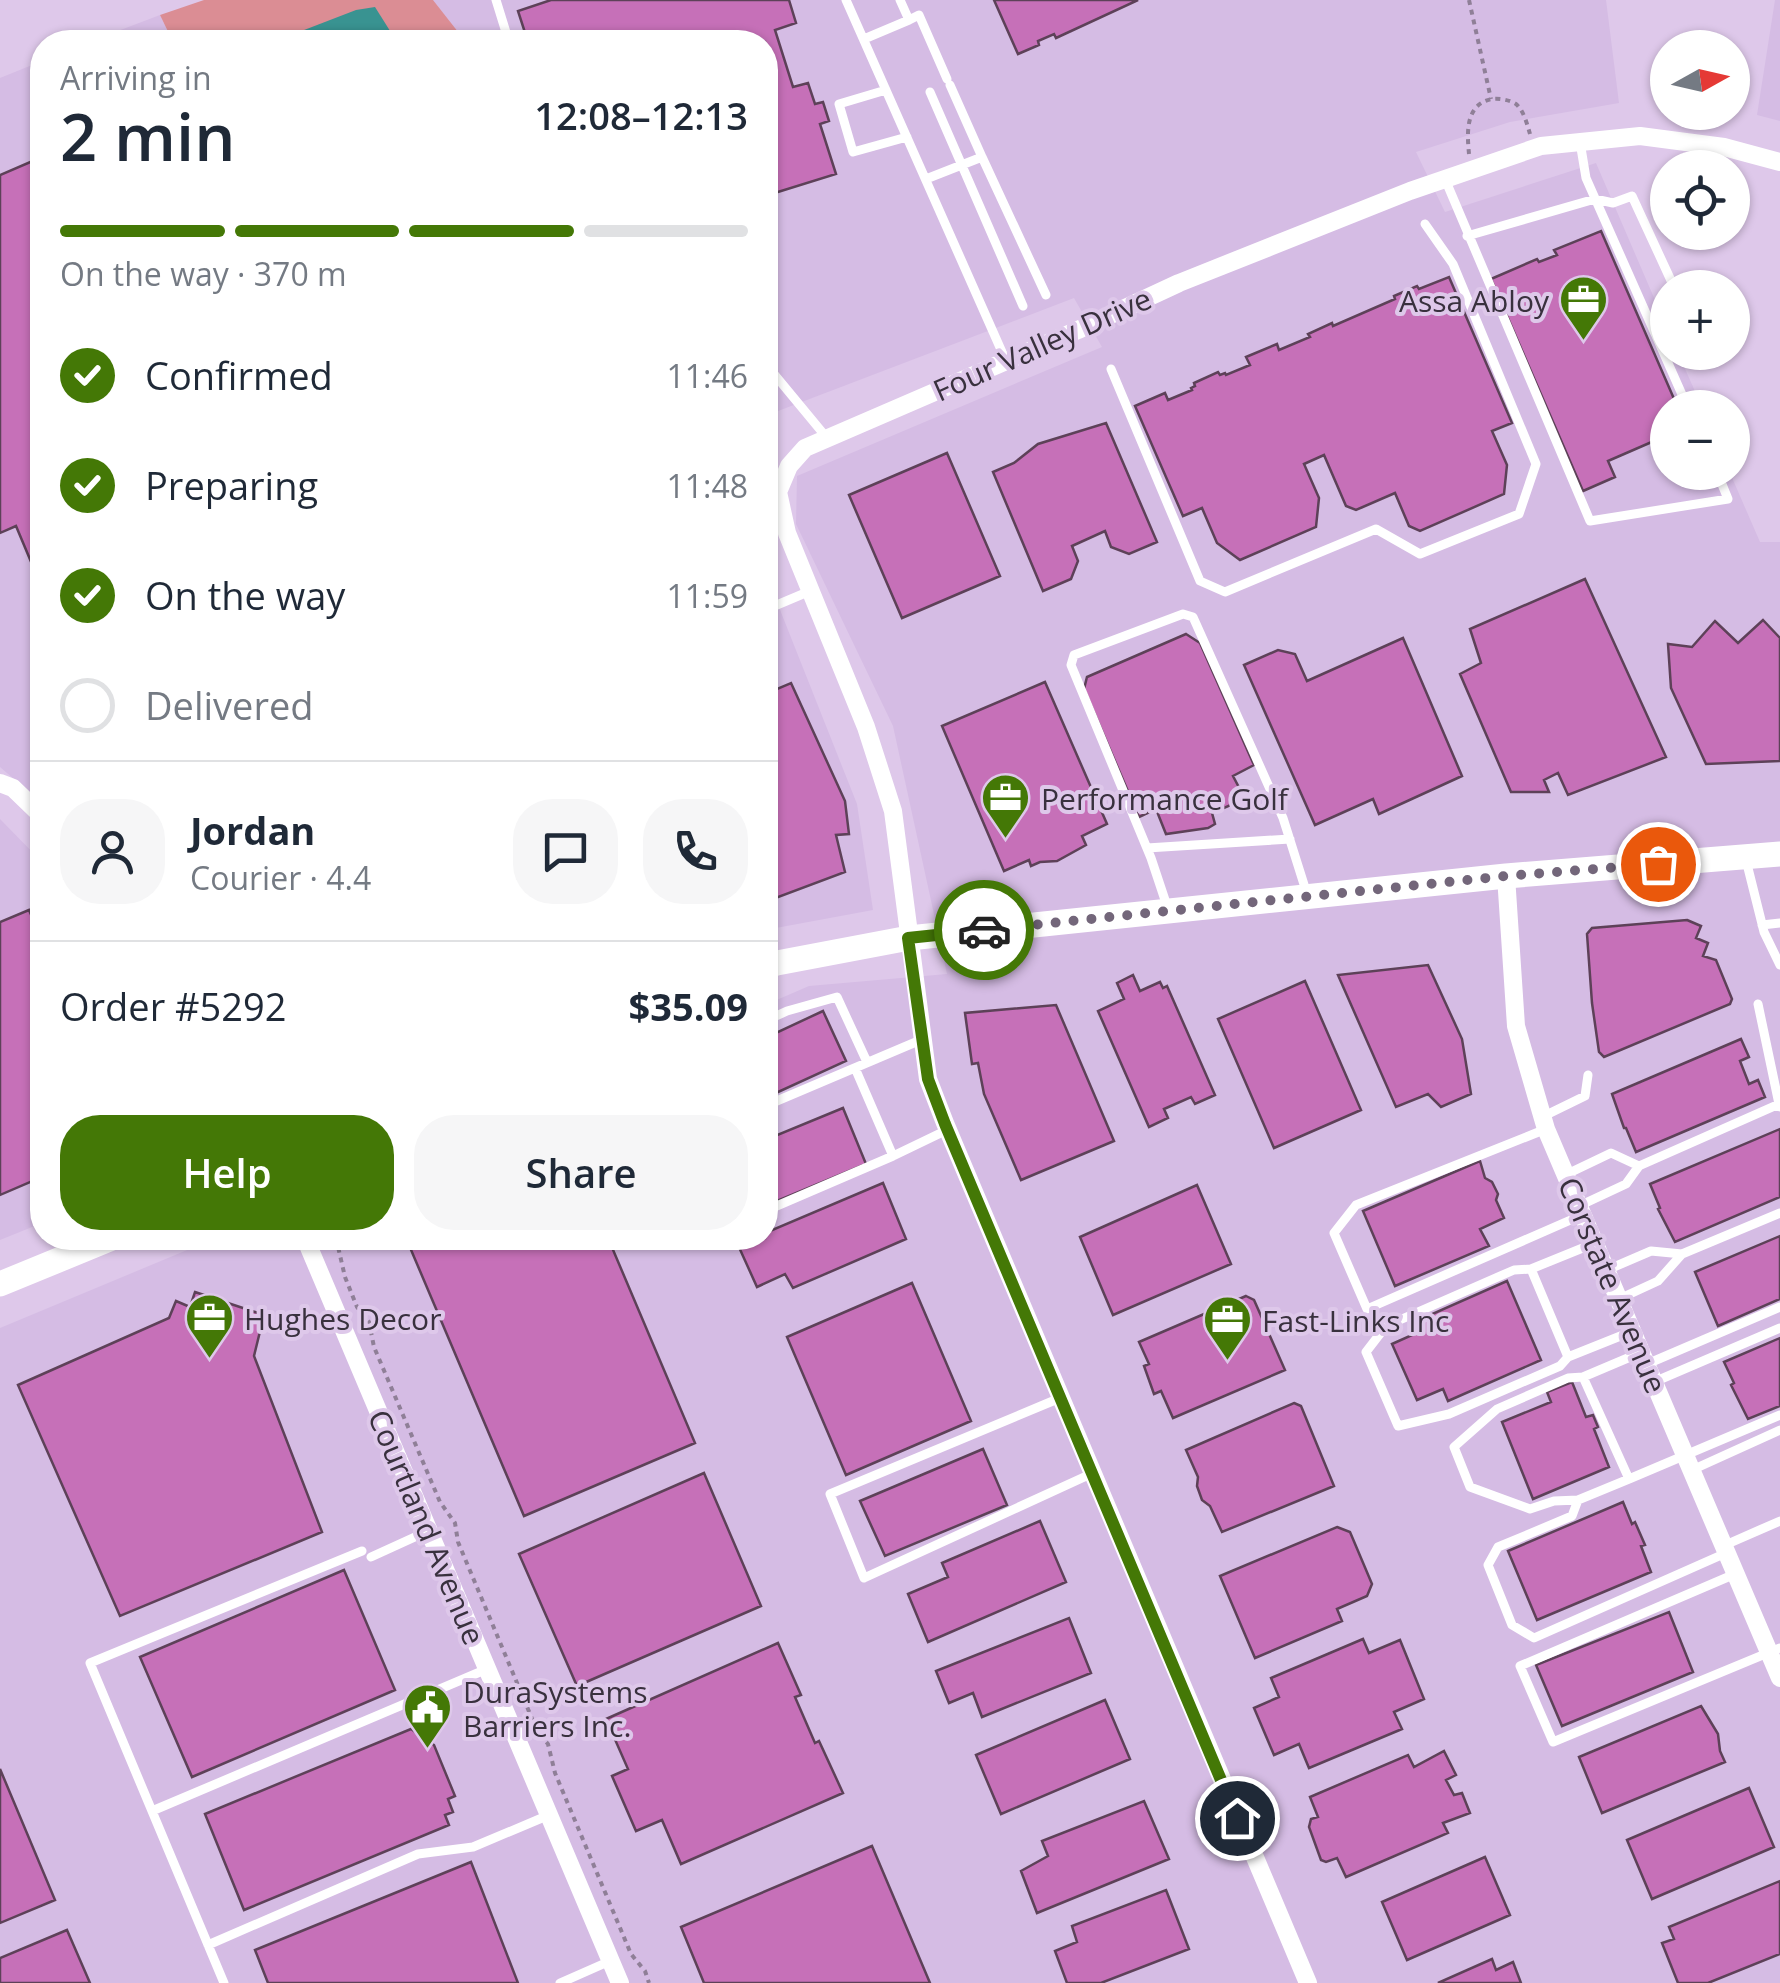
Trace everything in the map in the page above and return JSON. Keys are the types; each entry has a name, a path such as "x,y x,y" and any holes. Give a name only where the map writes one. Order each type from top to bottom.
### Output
{"street":[{"name":"Four Valley Drive","path":"778,479 805,448 1179,283 1397,196 1535,148 1640,136 1724,147 1780,162"},
{"name":"Four Valley Drive","path":"778,492 786,532 866,727 893,812 928,1079 1308,1983"},
{"path":"0,782 30,804"},
{"path":"778,963 908,938 1506,876 1780,854"},
{"name":"Corstate Avenue","path":"1506,876 1516,1026 1544,1123 1735,1574 1775,1651 1780,1678"},
{"path":"0,1284 83,1250"},
{"name":"Courtland Avenue","path":"310,1250 620,1983"}],"lane":[{"path":"496,0 505,30"},
{"path":"846,0 1006,362"},
{"path":"900,0 909,20"},
{"path":"864,40 919,15 1046,295"},
{"path":"886,90 839,104 853,152 907,137"},
{"path":"930,92 1023,306"},
{"path":"1580,142 1586,178 1680,390"},
{"path":"926,180 982,157"},
{"path":"1445,179 1590,521 1728,499 1724,490"},
{"path":"1467,236 1595,199 1613,203 1632,196 1666,270"},
{"path":"1111,368 1200,581 1225,592 1376,530 1420,554 1519,514 1536,464 1453,264 1425,224"},
{"path":"778,378 828,438"},
{"path":"778,605 810,591"},
{"path":"1168,911 1147,848 1070,665 1074,655 1183,614 1193,617 1283,818 1308,897"},
{"path":"1147,848 1290,839"},
{"path":"1745,857 1762,924 1780,965"},
{"path":"1762,924 1780,924"},
{"path":"778,1016 837,997 868,1062"},
{"path":"1588,1075 1586,1096 1544,1123 1356,1205 1334,1232 1367,1309 1581,1211 1626,1184 1640,1166 1779,1106 1758,1004"},
{"path":"778,1101 923,1039"},
{"path":"855,1068 892,1156"},
{"path":"778,1205 948,1130"},
{"path":"1565,1175 1610,1153 1640,1166"},
{"path":"1619,1299 1658,1281 1682,1254 1780,1213"},
{"path":"1595,1242 1530,1270 1514,1270 1386,1326 1366,1352 1398,1426 1449,1414 1560,1366 1568,1357 1633,1331"},
{"path":"1606,1270 1651,1250 1682,1254"},
{"path":"1530,1270 1568,1357"},
{"path":"1780,1308 1644,1358 1568,1378 1497,1409 1454,1447 1470,1487 1530,1509 1554,1501 1578,1500 1629,1478 1689,1463 1780,1430"},
{"path":"1654,1382 1780,1328"},
{"path":"1583,1377 1629,1478"},
{"path":"1061,1398 830,1494 864,1578 1093,1473"},
{"path":"1689,1463 1780,1415"},
{"path":"1578,1500 1572,1516 1498,1547 1488,1565 1512,1625 1534,1638 1780,1521"},
{"path":"224,1983 90,1662 428,1531"},
{"path":"1735,1574 1520,1666 1553,1742 1775,1651"},
{"path":"152,1811 487,1669"},
{"path":"208,1945 418,1854 473,1847 549,1815"},
{"path":"560,1983 610,1961"}],"path":[{"path":"1469,0 1490,100"},
{"path":"1470,170 1469,120 1477,106 1490,100 1504,99 1516,104 1535,148"},
{"path":"339,1250 357,1307 368,1322 374,1347 440,1502 455,1523 464,1558 538,1732 548,1744 556,1773 631,1954 649,1983"}],"shaded area":[{"path":"204,0 433,0 457,30 167,30 160,15"},
{"path":"433,0 1606,0 1619,103 1510,122 1416,152 1445,212 1596,163 1650,288 1650,370 1686,370 1694,390 1650,390 1650,490 1737,490 1760,542 1780,542 1780,1983 0,1983 0,1328 187,1250 778,1250 778,999 809,986 947,974 893,726 796,524 797,476 1102,347 1074,298 778,411 778,30 457,30"},
{"path":"1775,0 1780,0 1780,121 1757,115"},
{"path":"375,7 389,30 304,30 356,10"},
{"path":"160,15 167,30 121,30"},
{"path":"30,66 30,793 0,767 0,78"},
{"path":"778,605 857,804 873,910 778,928"},
{"path":"0,819 30,850 30,1228 0,1240"}],"building":[{"path":"551,0 789,0 796,23 775,30 524,30 518,11"},
{"path":"994,0 1138,0 1056,38 1054,34 1038,41 1039,45 1018,54"},
{"path":"778,40 793,87 808,83 815,104 823,102 829,121 820,124 836,174 778,192"},
{"path":"30,162 30,559 16,526 0,533 0,175"},
{"name":"Assa Abloy","path":"1601,231 1650,344 1650,370 1661,370 1670,390 1650,390 1650,443 1608,461 1615,477 1583,491 1491,279 1537,259 1539,262 1557,255 1554,250"},
{"path":"1449,277 1512,423 1492,431 1507,465 1504,494 1420,531 1409,526 1395,493 1356,510 1346,506 1324,455 1304,464 1319,498 1316,527 1240,560 1217,543 1202,508 1183,516 1135,406 1165,393 1168,400 1192,390 1194,383 1218,372 1226,375 1250,365 1246,357 1277,344 1279,350 1417,286 1419,289"},
{"path":"1106,423 1157,542 1129,554 1111,547 1105,531 1072,546 1078,561 1071,579 1043,591 993,472 1014,463 1038,444"},
{"path":"947,453 1000,576 902,618 849,495"},
{"path":"1585,579 1666,757 1568,795 1558,773 1544,780 1549,792 1511,792 1460,674 1481,663 1470,629"},
{"path":"1763,620 1780,638 1780,761 1706,764 1671,688 1668,644 1692,647 1715,621 1738,643"},
{"path":"1186,634 1200,643 1254,765 1233,776 1245,799 1212,813 1215,824 1166,834 1156,809 1139,817 1084,689 1087,677"},
{"path":"1403,638 1462,776 1379,814 1373,799 1315,825 1244,665 1278,650 1295,654 1307,681"},
{"path":"1045,682 1107,824 1082,836 1086,845 1057,861 1031,866 1029,860 1004,871 942,726"},
{"path":"791,683 845,801 849,834 836,835 845,872 778,897 778,688"},
{"path":"30,912 30,1182 0,1195 0,922"},
{"path":"1687,920 1701,926 1696,938 1708,943 1703,956 1716,960 1732,999 1730,1004 1604,1057 1599,1052 1592,1003 1587,934 1592,928"},
{"path":"1428,965 1462,1039 1471,1094 1441,1107 1428,1094 1396,1107 1338,975"},
{"path":"1133,975 1140,991 1160,982 1163,988 1167,986 1215,1095 1195,1104 1191,1097 1164,1109 1168,1118 1149,1127 1098,1011 1124,999 1117,983"},
{"path":"1305,981 1361,1110 1274,1148 1218,1019"},
{"path":"1056,1005 1114,1141 1021,1180 984,1094 978,1063 972,1064 965,1013"},
{"path":"823,1011 846,1061 778,1092 778,1032"},
{"path":"1741,1039 1749,1057 1740,1061 1749,1084 1758,1080 1765,1097 1636,1152 1612,1094"},
{"path":"843,1108 866,1164 778,1201 778,1135"},
{"path":"1780,1129 1780,1197 1675,1242 1650,1184"},
{"path":"1480,1161 1485,1178 1498,1194 1496,1200 1504,1218 1480,1229 1489,1246 1395,1286 1363,1211"},
{"path":"883,1183 906,1239 793,1288 785,1274 757,1287 740,1250 778,1250 778,1227"},
{"path":"1197,1185 1231,1264 1113,1315 1080,1237"},
{"path":"1780,1236 1780,1299 1718,1326 1695,1272"},
{"path":"411,1250 613,1250 695,1443 524,1516"},
{"path":"1507,1281 1541,1360 1448,1401 1443,1389 1417,1400 1392,1344 1419,1332 1414,1322"},
{"path":"912,1283 971,1421 846,1475 787,1337"},
{"path":"195,1292 264,1315 254,1356 322,1532 120,1616 18,1385 169,1318 176,1301 190,1307"},
{"path":"1246,1296 1254,1300 1285,1370 1173,1418 1161,1391 1154,1394 1144,1366 1149,1364 1139,1342"},
{"path":"1780,1338 1780,1406 1748,1419 1724,1362"},
{"path":"1572,1382 1586,1417 1593,1415 1598,1427 1594,1429 1609,1467 1533,1499 1502,1422 1551,1402 1547,1392"},
{"path":"1294,1403 1301,1406 1334,1486 1222,1532 1210,1506 1202,1500 1198,1477 1186,1450"},
{"path":"983,1449 1007,1505 885,1556 860,1501"},
{"path":"704,1473 761,1606 577,1686 519,1554"},
{"path":"1623,1502 1645,1545 1641,1546 1651,1572 1537,1620 1508,1551"},
{"path":"1040,1521 1066,1582 928,1642 908,1594 948,1577 942,1563"},
{"path":"1337,1527 1350,1532 1372,1584 1367,1596 1337,1609 1342,1621 1255,1658 1220,1576"},
{"path":"344,1570 395,1690 192,1777 140,1657"},
{"path":"1669,1612 1693,1672 1562,1726 1536,1665"},
{"path":"1069,1618 1091,1673 982,1717 973,1693 949,1703 936,1671"},
{"path":"1363,1639 1369,1653 1400,1640 1424,1699 1394,1712 1402,1729 1309,1768 1299,1744 1274,1755 1254,1708 1279,1697 1271,1678"},
{"path":"778,1643 801,1695 795,1697 843,1793 681,1864 662,1820 636,1831 612,1776 628,1769 606,1719"},
{"path":"1105,1700 1130,1759 1001,1814 976,1755"},
{"path":"1701,1706 1718,1734 1725,1762 1602,1813 1579,1757"},
{"path":"411,1729 434,1745 455,1796 448,1799 453,1812 445,1815 449,1825 244,1910 205,1814"},
{"path":"1444,1751 1456,1775 1446,1780 1454,1795 1462,1793 1470,1813 1443,1823 1448,1833 1346,1877 1337,1858 1321,1860 1309,1827 1311,1819 1318,1817 1310,1797 1408,1755 1414,1767"},
{"path":"0,1769 55,1900 0,1923"},
{"path":"1749,1788 1774,1847 1652,1899 1627,1840"},
{"path":"1144,1801 1169,1859 1037,1913 1021,1871 1048,1856 1042,1841"},
{"path":"872,1846 930,1983 704,1983 681,1927"},
{"path":"1485,1857 1510,1915 1407,1960 1382,1902"},
{"path":"471,1862 518,1983 268,1983 255,1950"},
{"path":"1780,1881 1780,1954 1708,1983 1678,1983 1662,1943 1674,1939 1669,1927"},
{"path":"1166,1890 1189,1949 1101,1983 1067,1983 1055,1951 1077,1942 1072,1926"},
{"path":"67,1930 90,1983 0,1983 0,1958"},
{"path":"1492,1959 1496,1970 1513,1962 1521,1983 1438,1983"}],"way so far":[{"path":"984,930 1658,864"}],"place":[{"name":"Assa Abloy","path":"1584,342"},
{"name":"Performance Golf","path":"1006,840"},
{"name":"Hughes Decor","path":"209,1360"},
{"name":"Fast-Links Inc","path":"1227,1362"},
{"name":"DuraSystems Barriers Inc.","path":"428,1750"}],"route":[{"path":"984,930 908,938 928,1079 1237,1818"}]}
